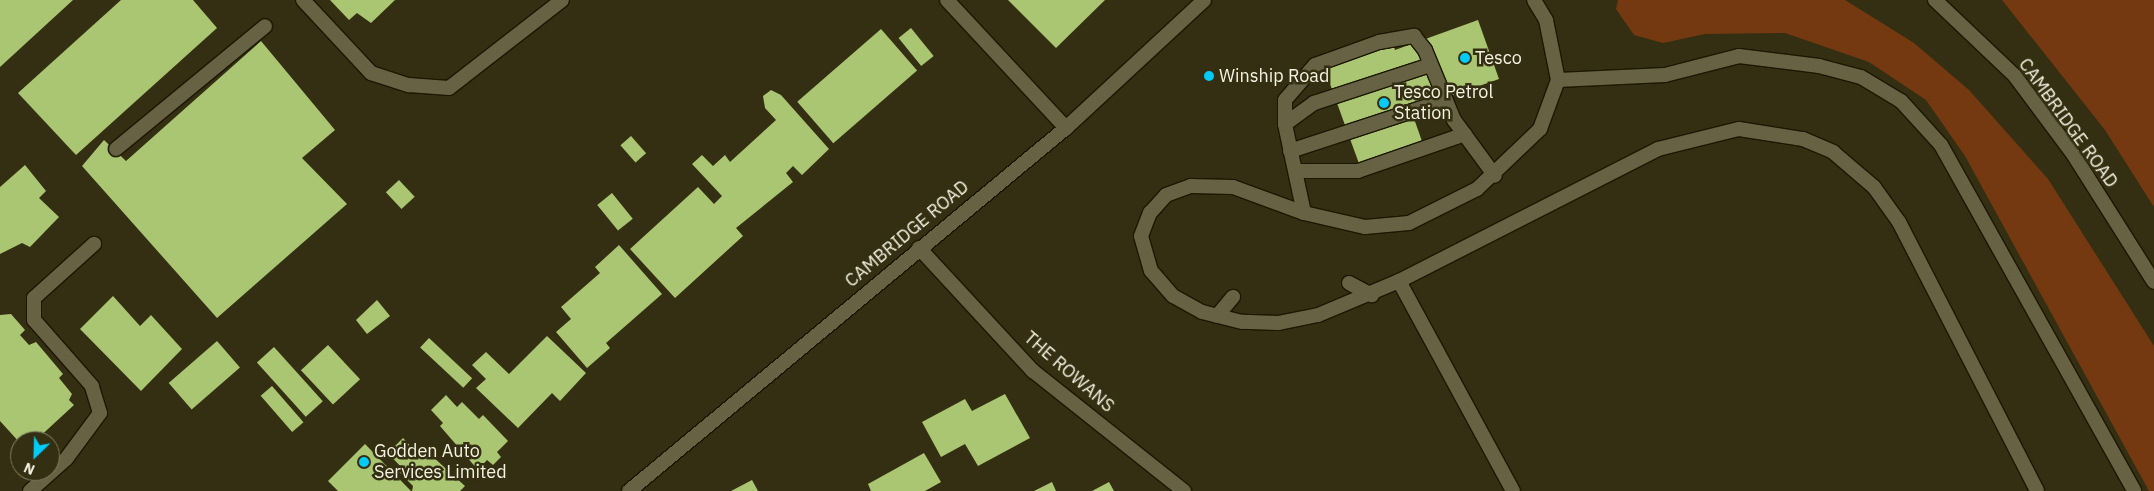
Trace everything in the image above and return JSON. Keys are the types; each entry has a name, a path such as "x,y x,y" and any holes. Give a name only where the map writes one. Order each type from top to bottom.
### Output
{"street":[{"path":"304,0 371,73 409,85 449,88 562,0"},
{"path":"947,0 1066,128"},
{"name":"CAMBRIDGE ROAD","path":"630,491 919,248 1066,128 1204,0"},
{"path":"1534,0 1546,20 1558,80 1540,129 1495,176 1410,223 1365,227 1304,212 1233,187 1191,186 1166,195 1150,213 1141,236 1151,270 1173,296 1217,316 1278,323 1372,295 1658,149 1739,129 1803,139 1833,152 1874,187 1899,222 2037,491"},
{"name":"CAMBRIDGE ROAD","path":"1935,0 2015,76 2073,154 2154,282"},
{"path":"116,149 265,26"},
{"path":"1304,212 1298,171 1290,151 1285,124 1285,100 1314,65 1379,42 1414,36 1430,65 1444,101 1495,176"},
{"path":"1558,80 1665,75 1739,56 1819,66 1861,77 1901,101 1941,145 2134,491"},
{"path":"1285,124 1314,103 1430,65"},
{"path":"1290,151 1444,101"},
{"path":"1298,171 1358,171 1465,134"},
{"path":"30,491 66,459 100,413 92,386 34,320 34,298 94,244"},
{"name":"THE ROWANS","path":"919,248 1034,371 1184,491"},
{"path":"1399,282 1513,491"},
{"path":"1349,283 1372,295"},
{"path":"1217,316 1233,297"}],"shaded area":[{"path":"1618,0 1845,0 1914,43 1969,90 2048,179 2154,346 2154,491 2149,491 1965,156 1926,100 1869,62 1785,33 1705,34 1663,43 1634,35 1616,9"},
{"path":"2002,0 2154,0 2154,207 2105,130"}],"building":[{"path":"0,0 73,0 0,67"},
{"path":"121,0 193,0 217,28 76,155 18,93"},
{"path":"330,0 395,0 371,23 357,13 349,20"},
{"path":"1008,0 1105,0 1056,48"},
{"name":"Tesco Petrol Station","path":"1478,20 1499,79 1411,110 1424,147 1361,169 1322,62 1391,37 1395,50"},
{"path":"911,28 934,56 921,66 899,38"},
{"path":"881,29 917,71 833,143 797,102"},
{"path":"261,41 335,130 302,158 347,204 217,318 82,166 104,140 126,161"},
{"path":"771,90 781,95 829,149 802,175 793,166 786,173 793,182 736,228 743,236 675,298 630,249 698,187 714,204 722,196 692,164 702,155 713,166 725,155 730,162 776,120 765,108 763,96"},
{"path":"631,136 646,153 636,163 620,145"},
{"path":"25,165 46,191 39,198 59,217 30,247 22,243 0,254 0,187"},
{"path":"399,180 415,197 402,209 386,192"},
{"path":"612,193 633,219 618,231 597,205"},
{"path":"619,245 662,294 606,343 610,348 587,368 556,332 571,319 561,307 600,273 595,267"},
{"path":"113,296 140,326 151,315 182,349 141,391 80,329"},
{"path":"377,300 390,316 367,334 356,320"},
{"path":"11,314 25,330 20,335 29,345 36,342 63,374 59,378 72,394 69,400 74,405 46,431 10,432 0,421 0,315"},
{"path":"547,336 586,373 560,401 552,393 518,428 476,388 486,379 472,365 486,352 509,374"},
{"path":"429,338 472,378 463,388 420,348"},
{"path":"217,341 240,367 192,409 169,383"},
{"path":"328,345 360,379 333,405 301,370"},
{"path":"274,347 323,401 306,417 257,362"},
{"path":"272,386 303,422 292,432 261,396"},
{"path":"1005,394 1030,438 978,466 965,444 941,457 922,422 965,399 972,411"},
{"path":"446,395 457,407 462,402 479,419 483,415 508,441 497,452 501,457 493,465 487,460 478,470 440,426 443,423 431,410"},
{"path":"403,438 415,451 421,446 465,486 460,491 412,491 413,486 397,470 401,467 388,453"},
{"name":"Godden Auto Services Limited","path":"365,444 411,491 338,491 328,481"},
{"path":"924,453 941,482 925,491 871,491 868,484"},
{"path":"752,480 758,491 731,491"},
{"path":"1052,482 1056,491 1034,491"},
{"path":"1109,482 1114,491 1092,491"}],"place":[{"name":"Tesco","path":"1465,58"},
{"name":"Winship Road","path":"1209,76"},
{"name":"Tesco Petrol Station","path":"1384,103"},
{"name":"Godden Auto Services Limited","path":"364,462"}]}
